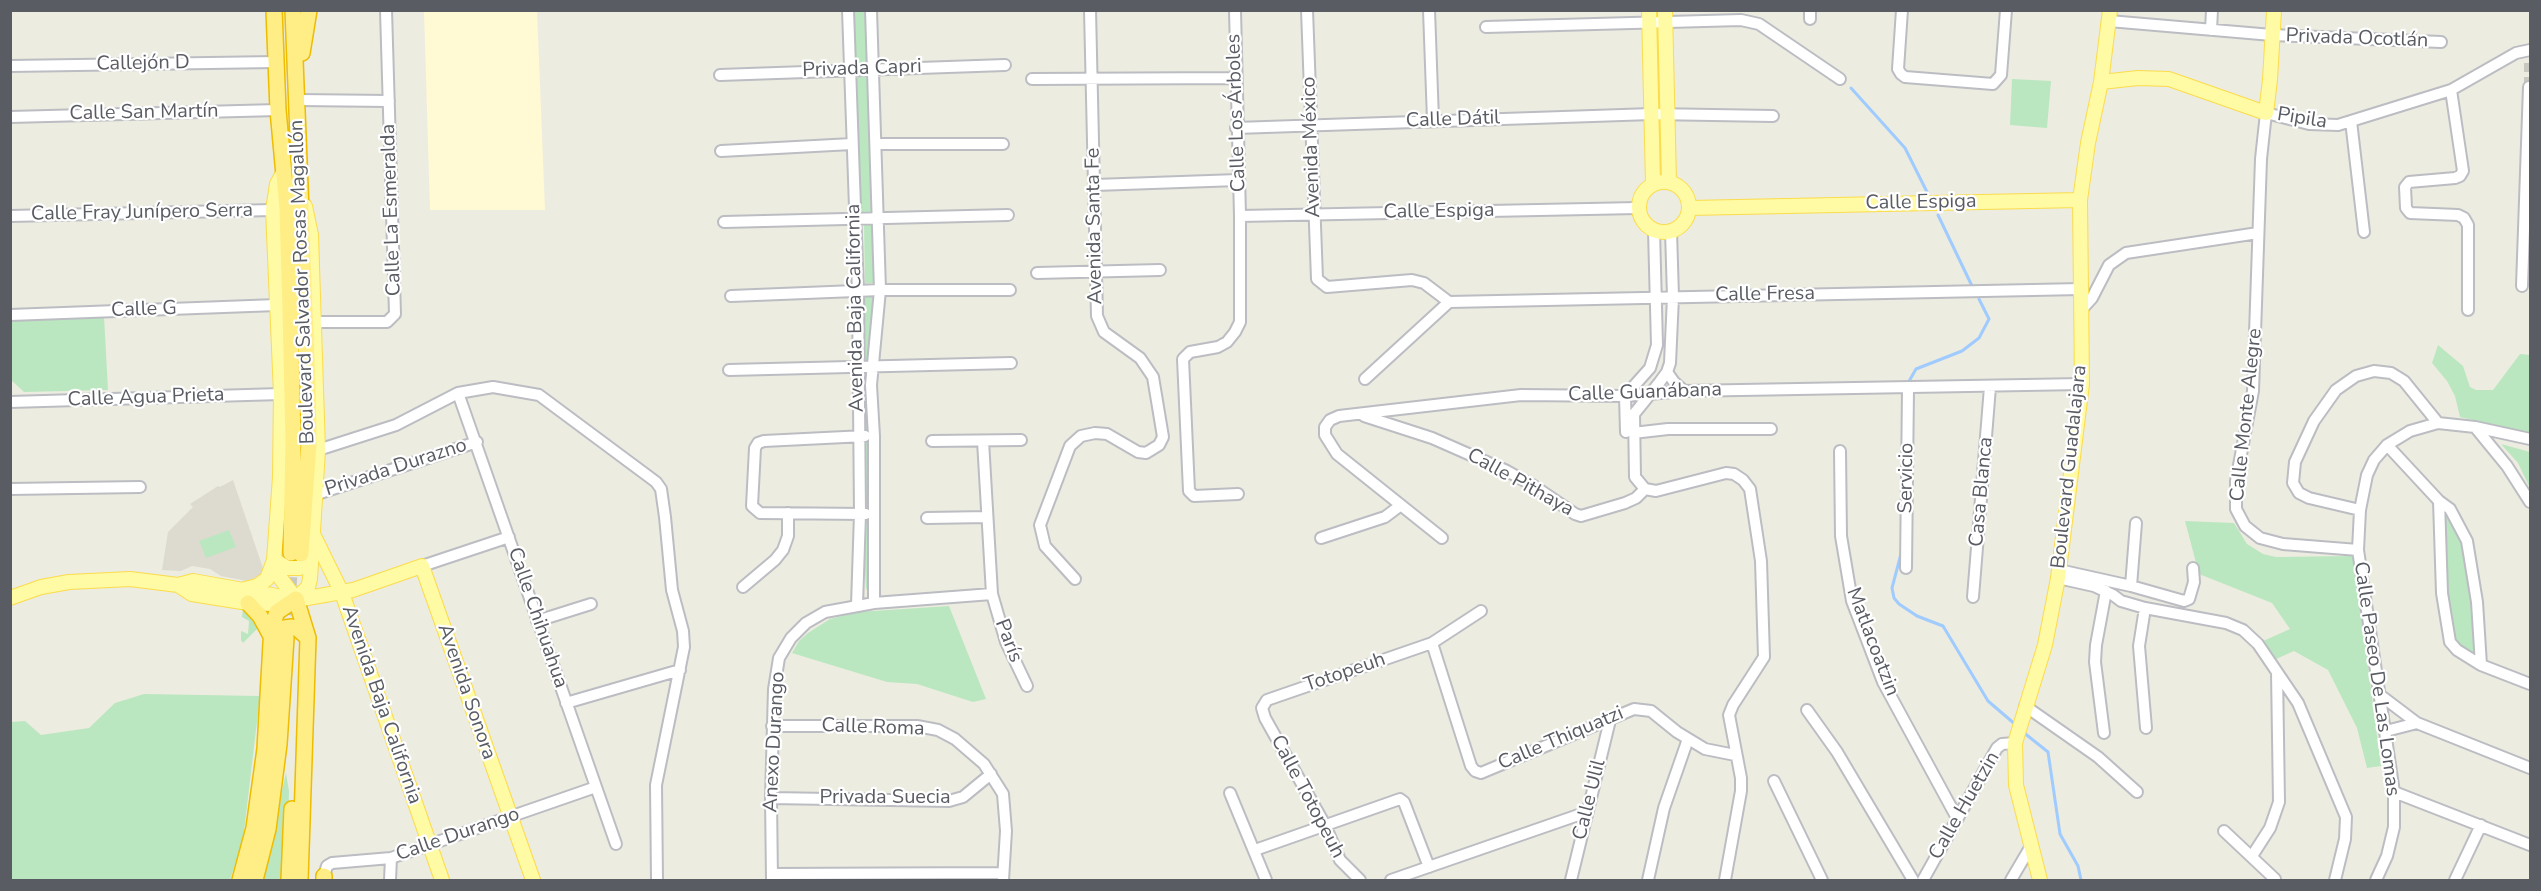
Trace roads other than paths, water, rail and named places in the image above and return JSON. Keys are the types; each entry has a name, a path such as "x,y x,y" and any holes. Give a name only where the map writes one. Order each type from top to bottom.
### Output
{"highway":[{"name":"Boulevard Salvador Rosas Magallón","path":"274,10 278,110 284,171 294,441 301,553"},
{"name":"Boulevard Salvador Rosas Magallón","path":"293,10 302,191 309,443 301,553"},
{"path":"297,94 309,10"},
{"path":"245,597 260,616 271,636"},
{"path":"240,880 254,828 265,749 271,636 277,612 296,599"},
{"path":"296,599 300,880"},
{"path":"271,636 284,628 298,628 289,880"},
{"path":"255,880 268,829 279,744 297,638"}],"main road":[{"path":"2266,113 2274,10"},
{"path":"1649,16 1653,184"},
{"path":"1665,16 1669,115 1668,182"},
{"name":"Boulevard Guadalajara","path":"2040,880 2016,785 2016,739 2045,645 2058,574 2082,384 2080,200 2088,143 2101,82 2109,16"},
{"name":"Pipila","path":"2101,82 2138,78 2169,79 2266,113"},
{"path":"245,597 262,584 270,574 274,560 280,477 281,394 273,210 277,184 284,171"},
{"path":"1668,182 1683,191 1689,208 1680,226 1671,231 1654,230 1646,225 1638,208 1645,190 1653,184 1668,182"},
{"path":"301,553 313,533 318,450 311,235 302,191"},
{"name":"Calle Espiga","path":"1689,208 2080,200"},
{"name":"Avenida Baja California","path":"313,533 342,593 441,880"},
{"path":"274,560 288,568 300,568 305,564 301,553"},
{"path":"296,599 308,587 312,567 301,553"},
{"path":"274,560 278,575 296,599"},
{"path":"10,598 41,587 98,579 130,579 178,585 192,594 245,597 273,604 342,593 422,566"},
{"name":"Avenida Sonora","path":"422,566 510,818"},
{"path":"510,818 533,880"}],"street":[{"name":"Calle La Esmeralda","path":"315,322 387,322 395,314 386,10"},
{"name":"Avenida Baja California","path":"848,10 858,291 860,514 857,605"},
{"name":"Avenida Baja California","path":"871,10 880,290 871,400 874,436 874,603"},
{"name":"Avenida Santa Fe","path":"1074,579 1045,546 1040,525 1070,446 1081,436 1095,433 1107,434 1138,452 1146,453 1159,445 1163,437 1153,377 1140,358 1104,332 1097,316 1090,10"},
{"name":"Calle Los Árboles","path":"1234,10 1240,216 1239,322 1227,342 1218,347 1190,352 1183,359 1189,491 1194,496 1238,494"},
{"name":"Avenida México","path":"1307,10 1317,279 1327,287 1412,280 1424,283 1449,302"},
{"path":"1429,10 1433,120"},
{"path":"1902,10 1898,69 1901,74 1905,77 1993,84 2001,75 2006,10"},
{"path":"2211,30 2212,10"},
{"path":"1486,27 1649,16 1741,20 1759,24 1840,79"},
{"name":"Privada Ocotlán","path":"2109,16 2211,30 2272,35 2441,42"},
{"path":"2529,63 2530,50"},
{"name":"Pipila","path":"2266,113 2309,124 2338,125 2451,90 2516,53 2530,50"},
{"name":"Callejón D","path":"10,66 276,62"},
{"name":"Privada Capri","path":"720,75 1005,65"},
{"path":"1032,80 1235,78"},
{"path":"2451,90 2463,171 2455,178 2409,182 2406,187 2406,208 2410,213 2457,215 2464,218 2468,225 2468,310"},
{"path":"2522,286 2529,91"},
{"path":"297,94 389,100"},
{"name":"Calle San Martín","path":"10,117 278,110"},
{"name":"Calle Monte Alegre","path":"2266,113 2260,159 2253,391 2236,481 2236,509 2245,526 2260,538 2283,544 2358,550"},
{"name":"Calle Dátil","path":"1236,128 1652,114 1773,116"},
{"path":"2351,121 2364,232"},
{"path":"721,151 852,144"},
{"path":"876,144 1003,144"},
{"path":"1095,185 1238,180"},
{"name":"Calle Espiga","path":"1240,216 1638,208"},
{"name":"Calle Fray Junípero Serra","path":"10,216 273,210"},
{"path":"724,222 1008,215"},
{"path":"1634,454 1627,438 1625,396 1650,368 1655,357 1654,230"},
{"path":"1671,231 1673,297 1667,372 1634,414 1635,477 1645,489 1656,491 1726,473 1734,474 1750,489 1761,561 1764,657 1730,711 1729,720 1741,778 1741,791 1725,880"},
{"path":"2082,310 2092,297 2109,265 2127,253 2258,233"},
{"path":"1037,273 1160,270"},
{"path":"731,296 880,290 1010,290"},
{"name":"Calle Fresa","path":"1449,302 2081,290"},
{"path":"1365,379 1449,302"},
{"name":"Calle G","path":"10,315 277,305"},
{"path":"729,370 1011,363"},
{"path":"2360,510 2308,498 2292,483 2295,462 2314,421 2336,390 2356,376 2374,371 2391,373 2404,381 2438,423"},
{"path":"1667,372 1684,391"},
{"name":"Calle Guanábana","path":"1442,538 1358,473 1330,444 1325,435 1325,427 1330,420 1339,416 1521,395 1625,396 1684,391 1908,389 2082,384"},
{"path":"318,450 396,425 458,393 494,387 539,395 601,444 656,482 661,489 672,590 683,631 684,647 656,785 657,880"},
{"name":"Casa Blanca","path":"1973,597 1990,387"},
{"name":"Servicio","path":"1906,568 1908,389"},
{"name":"Calle Chihuahua","path":"458,393 616,843"},
{"name":"Calle Agua Prieta","path":"10,402 281,394"},
{"name":"Calle Pithaya","path":"1358,414 1432,438 1489,463 1534,486 1581,516 1625,503 1636,498 1645,489"},
{"path":"2481,664 2477,602 2467,541 2450,509 2439,501 2387,445 2410,431 2438,423 2475,427 2530,439"},
{"path":"2475,427 2507,466 2530,502"},
{"path":"1633,433 1668,429 1771,429"},
{"path":"874,436 764,441 758,444 755,448 752,506 760,513 874,513"},
{"path":"932,441 1021,440"},
{"path":"983,441 992,594"},
{"name":"Privada Durazno","path":"314,495 477,442"},
{"name":"Calle Paseo De Las Lomas","path":"2376,880 2387,856 2394,827 2394,792 2358,550 2360,510 2367,475 2374,460 2387,445"},
{"name":"Matlacoatzin","path":"1840,451 1841,536 1852,601 1883,682 1957,818"},
{"path":"10,489 140,487"},
{"path":"2439,501 2442,593 2450,642 2457,650 2481,664 2530,684"},
{"path":"1321,538 1385,517 1401,505"},
{"path":"743,587 775,560 783,550 788,536 788,513"},
{"path":"927,518 987,517"},
{"path":"2132,586 2136,523"},
{"path":"422,566 509,537"},
{"path":"2058,574 2132,586 2184,601 2189,599 2194,582 2193,568"},
{"path":"2058,574 2106,591 2121,601 2145,608 2226,623 2243,630 2258,645 2298,703 2346,817 2345,839 2335,880"},
{"path":"2104,733 2095,662 2106,591"},
{"name":"Anexo Durango","path":"772,877 771,798 774,689 779,658 791,638 806,623 825,612 874,603 992,594"},
{"name":"París","path":"992,594 1006,642 1027,686"},
{"path":"537,621 591,604"},
{"path":"2145,608 2139,646 2146,728"},
{"name":"Totopeuh","path":"1262,708 1267,700 1432,643 1481,611"},
{"name":"Calle Thiquatzi","path":"1432,643 1471,766 1476,771 1481,772 1628,711 1651,711 1688,739 1709,750 1735,755"},
{"path":"566,703 680,670"},
{"path":"2252,856 2270,828 2279,801 2277,672"},
{"path":"2380,695 2417,723 2530,768"},
{"name":"Calle Totopeuh","path":"1262,708 1265,718 1325,825 1340,860 1360,880"},
{"path":"1806,710 1837,752 1913,880"},
{"path":"2024,711 2098,757 2137,792"},
{"name":"Calle Ulil","path":"1571,880 1610,720"},
{"path":"2386,731 2417,723"},
{"name":"Calle Roma","path":"772,726 917,726 938,730 955,739 970,751 991,774 1003,794 1006,831 1003,877"},
{"path":"1648,880 1664,808 1688,739"},
{"name":"Calle Huetzin","path":"1923,880 1997,748 2016,739"},
{"name":"Privada Suecia","path":"771,798 949,801 963,797 991,774"},
{"path":"1774,781 1822,880"},
{"name":"Calle Durango","path":"324,878 327,866 332,863 391,858 596,787"},
{"path":"2394,792 2530,845"},
{"path":"1230,794 1255,850 1265,880"},
{"path":"1255,850 1402,800 1429,867"},
{"path":"1391,880 1587,812"},
{"path":"2455,880 2481,825"},
{"path":"2224,831 2276,879"},
{"path":"2011,880 2031,846"},
{"path":"390,880 391,858"},
{"path":"772,877 1003,877"}],"waterway":[{"path":"1851,88 1905,148 1927,192"},
{"path":"1938,215 1972,286"},
{"path":"1908,383 1916,369 1962,351 1979,338 1989,319 1979,299"},
{"path":"1902,550 1892,588 1894,598 1917,616 1943,626 1988,701 2016,725"},
{"path":"2023,732 2048,752 2060,834 2078,866 2081,880"}],"tunnel":[{"path":"2529,63 2529,87"},
{"path":"286,638 291,556"}]}
